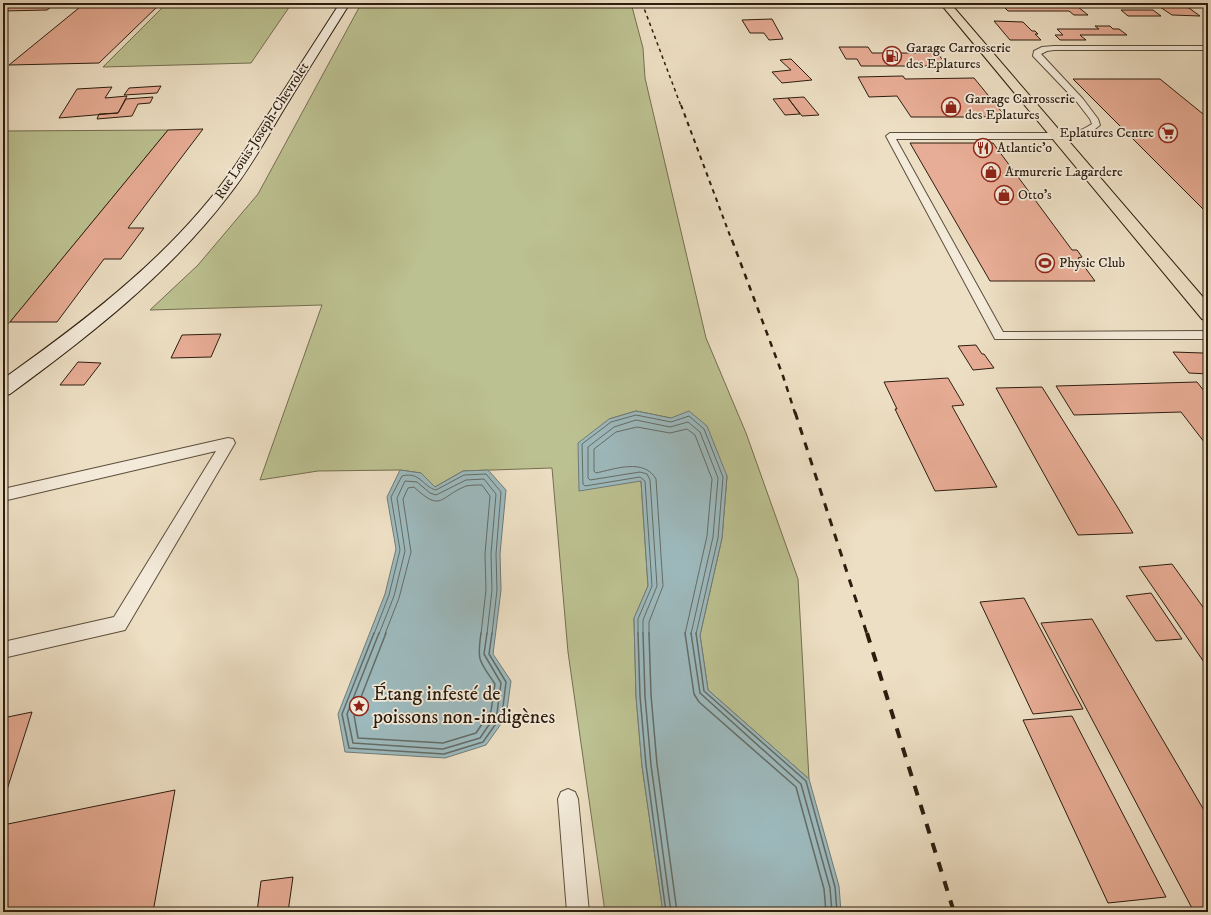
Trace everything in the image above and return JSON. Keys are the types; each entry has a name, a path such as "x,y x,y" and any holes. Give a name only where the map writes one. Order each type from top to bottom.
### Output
{"main road":[{"name":"Rue Louis-Joseph-Chevrolet","path":"3,389 86,326 170,252 201,219 224,191 251,152 345,3"},
{"path":"945,3 1208,315"}],"lane":[{"path":"1208,48 1054,48 1040,50 1037,53 1037,56 1096,120 1096,125 1086,132 1058,137 890,136 999,336 1208,335"},
{"path":"3,495 228,443 119,624 3,650"},
{"path":"568,799 578,912"}],"green space":[{"path":"167,3 292,3 251,63 103,67"},
{"path":"631,3 643,48 645,78 706,338 746,433 798,579 809,779 708,690 700,635 722,538 727,476 671,418 636,411 609,419 641,481 648,586 634,619 636,696 642,766 663,912 605,912 568,652 552,468 463,471 435,487 421,473 400,470 318,471 260,480 322,305 150,310 198,265 258,194 361,4"},
{"path":"168,130 10,322 3,328 3,131"}],"water":[{"path":"636,411 671,418 689,411 707,426 727,476 722,538 700,635 708,690 809,779 839,886 841,912 663,912 642,766 636,696 634,618 648,586 641,481 579,491 578,443 609,419"},
{"path":"400,470 421,473 435,487 463,471 488,470 506,490 500,554 501,590 493,654 511,681 506,717 486,745 445,758 345,752 338,714 385,594 396,549 387,497"}],"building":[{"path":"3,3 57,3 47,10 3,11"},
{"path":"85,3 161,3 99,63 9,65"},
{"path":"685,3 756,3 693,5"},
{"path":"840,3 900,3 901,5 841,5"},
{"path":"1000,3 1073,3 1088,15 1074,15 1069,11 1008,11"},
{"path":"1154,3 1182,3 1200,16 1172,15"},
{"path":"1121,10 1153,10 1161,16 1128,16"},
{"path":"772,19 783,39 769,40 764,33 750,33 742,20"},
{"path":"994,21 1023,22 1032,31 1035,31 1038,34 1035,34 1041,40 1010,40"},
{"path":"1095,26 1110,26 1113,29 1119,29 1127,35 1080,35 1086,40 1060,40 1055,35 1063,35 1057,29 1099,29"},
{"name":"Garage Carrosserie des Eplatures","path":"839,47 868,47 872,53 937,53 948,66 861,66 857,59 846,59"},
{"path":"791,59 812,80 782,83 772,72 791,70 780,60"},
{"name":"Garrage Carrosserie des Eplatures","path":"903,76 905,79 974,78 1006,117 911,117 897,96 869,97 858,77"},
{"name":"Eplatures Centre","path":"1073,79 1160,79 1208,118 1208,214"},
{"path":"161,86 157,93 124,95 129,88"},
{"path":"112,87 105,98 127,96 118,113 59,118 77,89"},
{"path":"153,97 150,103 138,104 132,116 97,119 99,114 118,113 126,99"},
{"path":"804,97 819,115 802,116 788,98"},
{"path":"788,98 800,114 785,115 773,99"},
{"path":"203,129 128,228 144,228 121,259 104,259 57,322 10,322 168,130"},
{"path":"910,143 993,143 1072,250 1077,250 1082,257 1078,258 1095,281 990,281"},
{"path":"221,334 211,357 171,358 182,335"},
{"path":"976,345 994,368 973,370 958,346"},
{"path":"1173,352 1203,353 1208,358 1208,374 1189,373"},
{"path":"78,362 101,363 84,385 60,385"},
{"path":"948,378 964,405 952,406 997,487 935,491 895,409 897,409 884,382"},
{"path":"1197,382 1208,396 1208,447 1181,412 1074,415 1056,386"},
{"path":"1042,387 1133,533 1078,535 996,388"},
{"path":"1172,564 1208,614 1208,668 1139,567"},
{"path":"1151,593 1182,639 1156,641 1126,596"},
{"path":"1024,598 1083,709 1033,714 980,602"},
{"path":"1092,619 1208,817 1208,912 1194,912 1041,623"},
{"path":"32,712 3,802 3,718"},
{"path":"1072,716 1166,897 1108,903 1023,720"},
{"path":"175,790 153,912 3,912 3,825"},
{"path":"293,877 288,912 257,912 261,881"}],"railway":[{"path":"642,3 681,106"},
{"path":"681,105 732,241"},
{"path":"732,240 783,376 795,413"},
{"path":"795,412 867,634"},
{"path":"867,633 954,912"}],"place":[{"name":"Garage Carrosserie des Eplatures","path":"892,56"},
{"name":"Garrage Carrosserie des Eplatures","path":"951,107"},
{"name":"Eplatures Centre","path":"1168,133"},
{"name":"Atlantic'o","path":"983,148"},
{"name":"Armurerie Lagardere","path":"991,172"},
{"name":"Otto's","path":"1004,195"},
{"name":"Physic Club","path":"1045,263"},
{"name":"Étang infesté de poissons non-indigènes","path":"359,706"}]}
